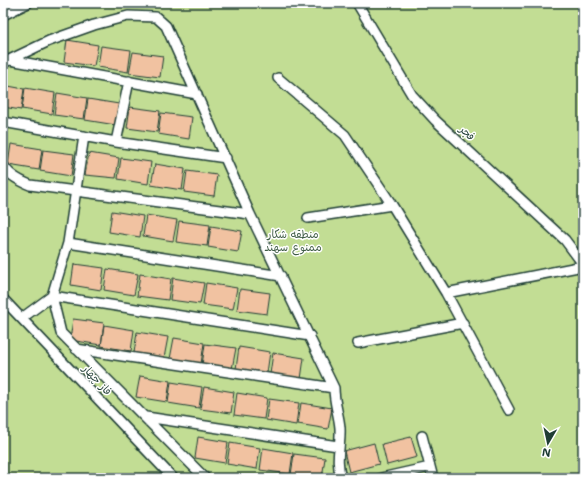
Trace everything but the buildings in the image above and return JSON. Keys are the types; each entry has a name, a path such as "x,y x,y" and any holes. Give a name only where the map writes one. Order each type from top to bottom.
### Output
{"street":[{"path":"3,15 28,3"},
{"name":"فجر","path":"357,3 412,95 435,120 565,240 583,265"},
{"path":"7,61 49,41 94,25 128,16 156,17 166,26 250,214 334,388 334,402 340,428 337,466 341,478"},
{"path":"7,61 197,94"},
{"path":"278,78 345,135 392,205 446,293 509,410"},
{"path":"116,142 129,81"},
{"path":"3,122 116,142 226,158"},
{"path":"84,136 77,192 68,243 52,296 61,333 205,478"},
{"path":"3,164 5,168 19,180 30,185 250,214"},
{"path":"308,218 392,205"},
{"path":"68,243 281,276"},
{"path":"446,293 583,265"},
{"path":"22,318 52,296 310,336"},
{"name":"فاز چهار","path":"3,299 173,478"},
{"path":"358,343 462,323"},
{"path":"76,349 334,388"},
{"path":"146,417 338,446"},
{"path":"422,436 433,478"},
{"path":"381,478 430,467"}],"green space":[{"name":"منطقه شکار ممنوع سهند","path":"3,3 583,3 583,478 3,478"}]}
